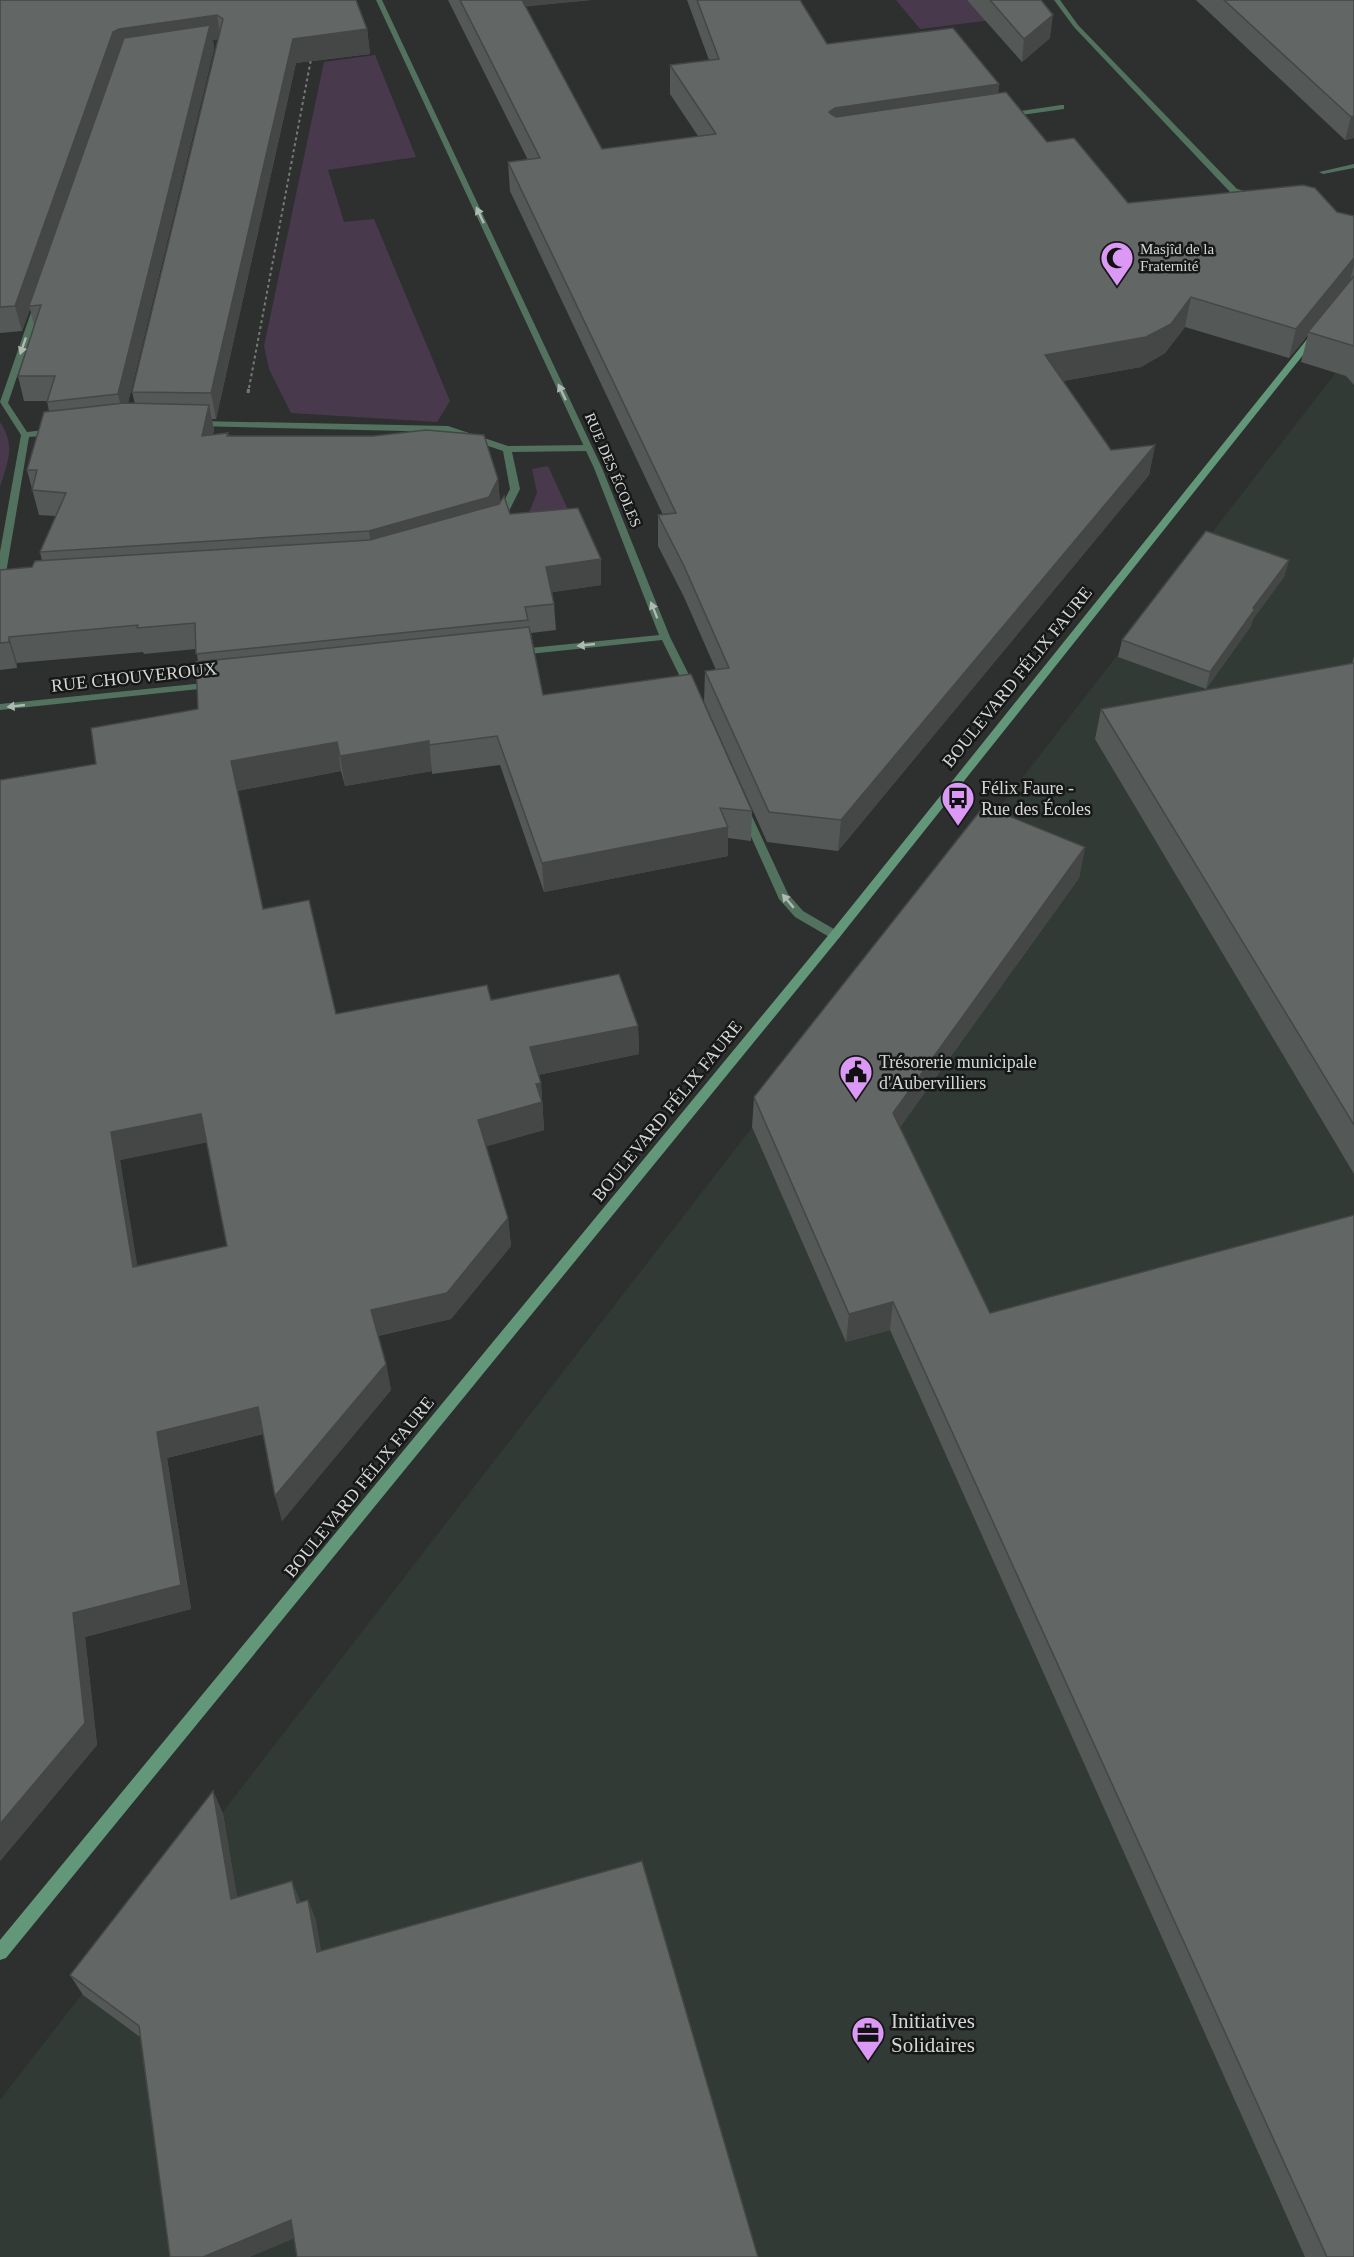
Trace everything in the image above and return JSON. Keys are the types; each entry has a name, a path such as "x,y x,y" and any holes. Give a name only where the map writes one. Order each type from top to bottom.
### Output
{"main road":[{"name":"BOULEVARD FÉLIX FAURE","path":"0,1952 835,935 1324,324"}],"street":[{"name":"RUE DES ÉCOLES","path":"379,0 598,468 665,637 695,697"},
{"path":"1057,0 1076,26 1233,191 1255,197"},
{"path":"1004,116 1061,107"},
{"path":"1323,172 1354,166"},
{"path":"0,579 25,435 4,402 39,302"},
{"path":"186,424 448,429 507,449 588,448"},
{"path":"25,435 60,431"},
{"path":"497,526 515,489 507,449"},
{"path":"0,585 12,584"},
{"path":"512,653 665,637"},
{"name":"RUE CHOUVEROUX","path":"0,708 226,683"},
{"path":"740,799 783,896 799,914 835,935"}],"path":[{"path":"242,425 312,55"}],"shaded area":[{"path":"896,0 967,0 983,17 1041,14 920,29"},
{"path":"375,55 416,157 328,170 344,222 374,219 450,401 437,422 291,413 269,369 264,346 324,62"},
{"path":"1354,349 1354,2257 0,2257 0,2100"},
{"path":"0,422 8,439 9,454 0,487"},
{"path":"548,466 579,534 526,520 537,493 532,469"}],"building":[{"path":"0,0 356,0 367,29 293,39 211,393 132,392 223,19 217,15 119,29 113,32 15,306 0,307"},
{"path":"460,0 522,0 602,149 716,134 670,65 719,59 697,0 800,0 827,44 953,28 999,84 835,108 829,112 836,117 1006,92 1047,142 1074,138 1128,203 1303,185 1315,188 1337,212 1354,216 1354,258 1296,329 1191,297 1171,324 1146,337 1045,355 1111,450 1155,445 841,820 769,812 705,671 729,668 684,566 658,515 676,513 508,162 540,158"},
{"path":"990,0 1041,0 1053,15 1024,39"},
{"path":"1224,0 1354,0 1354,116 1351,117"},
{"path":"210,25 118,394 47,402 55,376 18,376 41,305 29,306 124,38"},
{"path":"1354,276 1354,346 1308,332"},
{"path":"124,403 209,405 202,436 228,433 227,436 373,436 426,430 484,435 498,479 489,497 369,531 40,552 66,493 32,490 37,470 27,470 44,412"},
{"path":"504,496 510,514 578,508 601,559 546,567 554,604 525,607 528,620 196,654 195,623 137,628 138,625 9,637 9,642 0,643 0,570 32,567 35,561 370,540 499,504"},
{"path":"1206,531 1289,560 1210,672 1122,640"},
{"path":"529,627 543,695 691,674 752,811 720,808 728,827 542,863 497,736 429,745 429,741 340,756 337,742 231,761 263,909 309,900 336,1014 487,985 491,1000 619,974 638,1026 530,1047 541,1083 536,1084 542,1102 478,1120 508,1218 447,1293 371,1310 386,1364 275,1496 258,1407 157,1432 181,1585 73,1613 85,1723 0,1824 0,780 96,764 91,728 198,709 196,662","holes":["201,1114 227,1246 133,1267 111,1132"]},
{"path":"1354,663 1354,1125 1101,709"},
{"path":"984,806 1085,847 893,1113 990,1313 1354,1215 1354,2257 1327,2257 893,1302 849,1314 754,1097"},
{"path":"213,1791 231,1899 292,1881 297,1903 308,1900 317,1952 642,1861 758,2257 297,2257 291,2220 203,2257 170,2257 139,2026 70,1975"}],"place":[{"name":"Masjîd de la Fraternité","path":"1117,287"},
{"name":"Félix Faure - Rue des Écoles","path":"958,827"},
{"name":"Trésorerie municipale d'Aubervilliers","path":"856,1101"},
{"name":"Initiatives Solidaires","path":"868,2062"}]}
